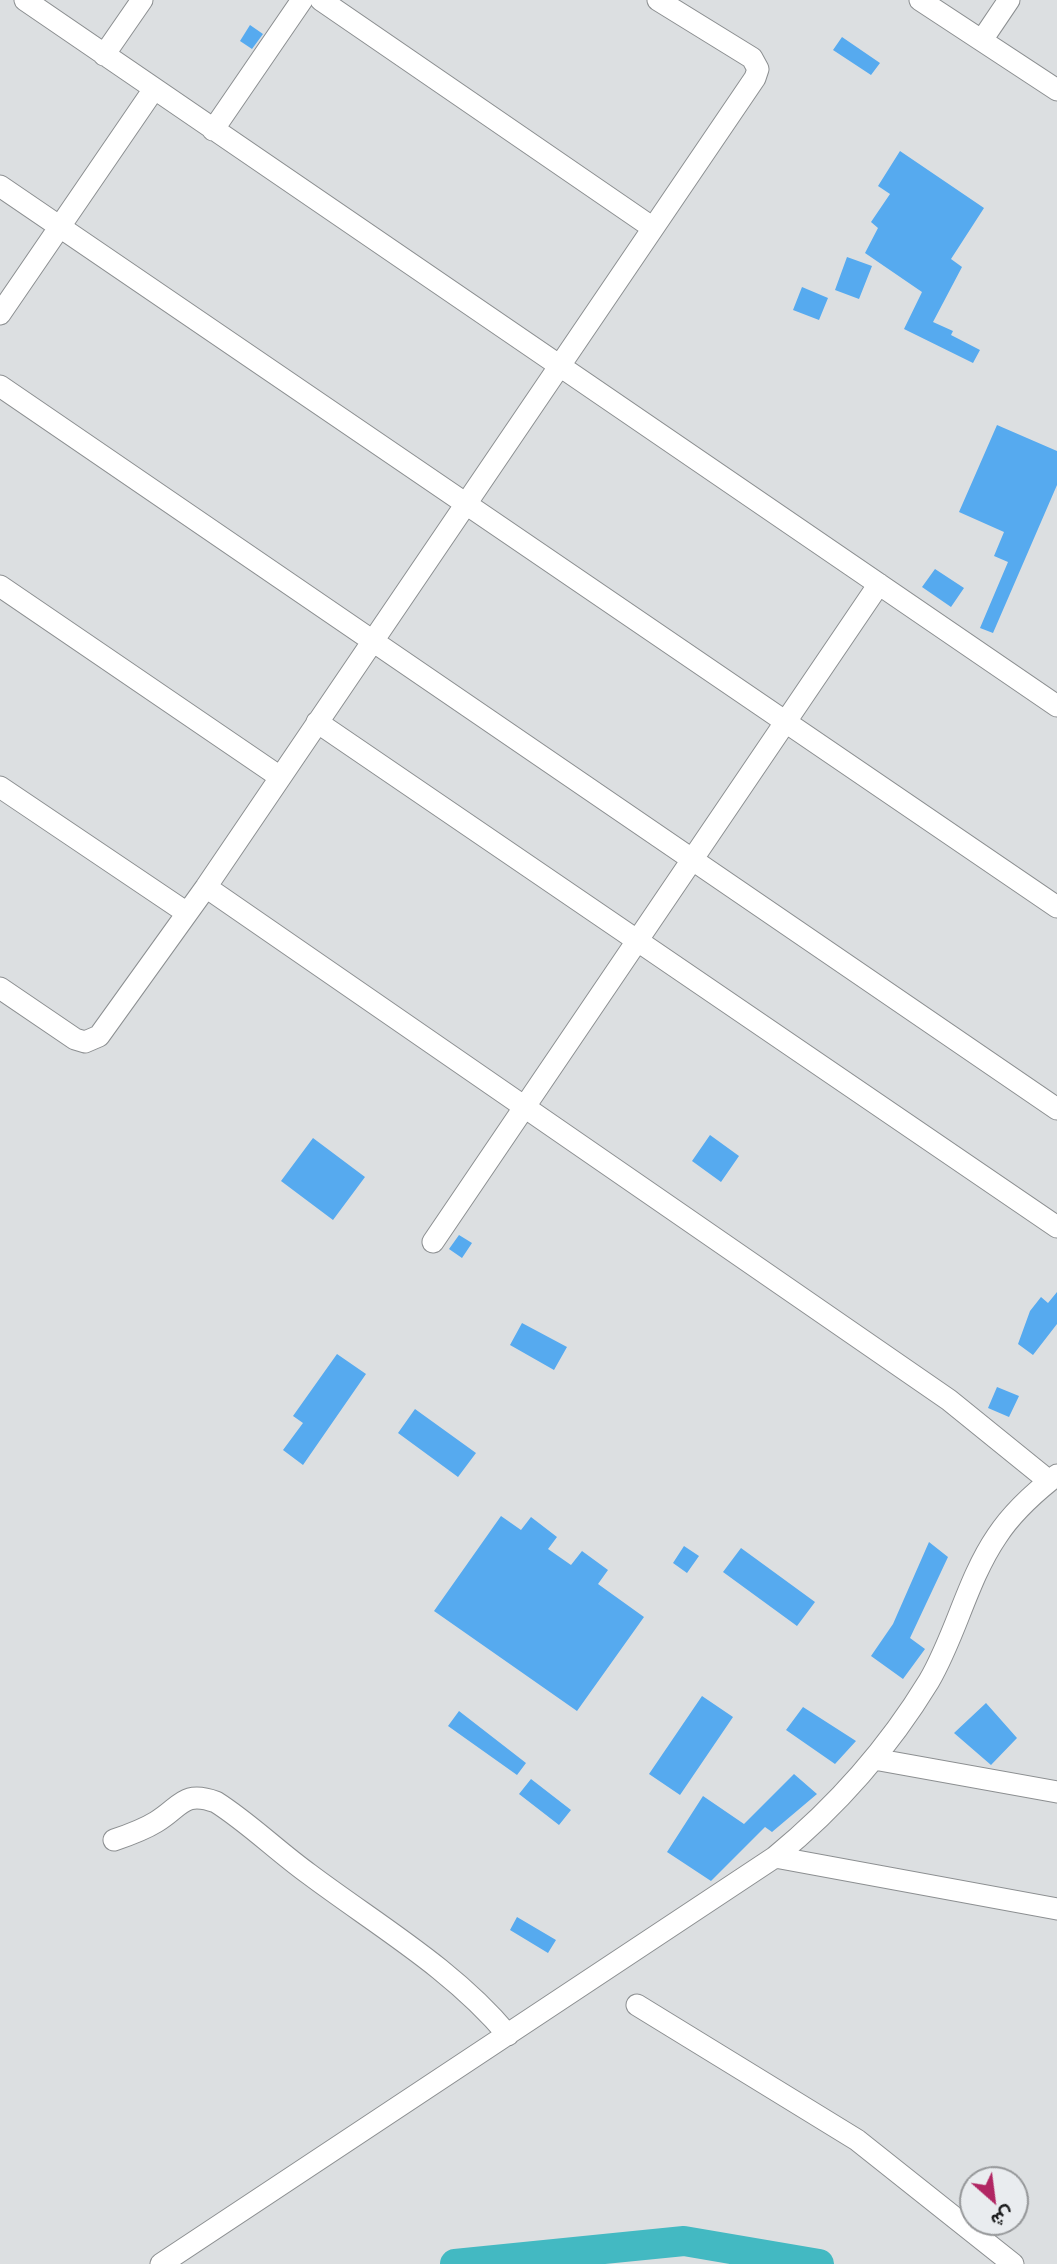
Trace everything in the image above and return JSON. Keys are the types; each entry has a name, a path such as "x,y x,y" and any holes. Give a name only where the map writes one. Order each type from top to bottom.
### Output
{"street":[{"path":"25,0 1057,706"},
{"path":"104,55 142,0"},
{"path":"213,130 302,0"},
{"path":"321,0 653,228"},
{"path":"0,988 75,1039 85,1042 95,1040 206,887 653,228 758,69 749,56 658,0"},
{"path":"920,0 1057,90"},
{"path":"982,40 1009,0"},
{"path":"0,314 154,89"},
{"path":"0,186 1057,907"},
{"path":"0,386 1057,1109"},
{"path":"433,1242 879,584"},
{"path":"0,586 280,777"},
{"path":"317,722 1057,1227"},
{"path":"0,787 187,913"},
{"path":"161,2264 775,1857 820,1820 874,1759 930,1679 996,1537 1013,1516 1053,1478 949,1400 206,887"},
{"path":"874,1759 1057,1792"},
{"path":"114,1840 151,1825 188,1798 201,1797 216,1802 306,1873 455,1980 481,2002 508,2035"},
{"path":"775,1857 1057,1909"},
{"path":"637,2006 857,2140 1013,2264"}],"building":[{"path":"250,25 263,34 252,49 240,41"},
{"path":"842,37 880,63 871,75 833,50"},
{"path":"900,151 984,208 951,259 962,267 933,322 953,331 951,335 980,350 973,363 904,329 922,292 865,253 878,228 871,222 890,194 878,186"},
{"path":"847,257 872,266 859,299 835,290"},
{"path":"802,287 828,298 819,320 793,310"},
{"path":"997,425 1057,451 1057,485 993,633 980,628 1008,562 994,556 1004,532 959,512"},
{"path":"935,569 964,588 951,607 922,587"},
{"path":"710,1135 739,1156 721,1182 692,1161"},
{"path":"313,1138 365,1177 333,1220 281,1181"},
{"path":"459,1235 472,1243 462,1258 449,1249"},
{"path":"1057,1292 1057,1324 1033,1355 1018,1344 1030,1311 1041,1297 1048,1303"},
{"path":"522,1323 567,1347 554,1370 510,1345"},
{"path":"337,1354 366,1374 303,1465 283,1450 303,1423 293,1416"},
{"path":"997,1387 1019,1396 1009,1417 988,1408"},
{"path":"415,1409 476,1453 458,1477 398,1433"},
{"path":"501,1516 521,1530 531,1517 557,1537 548,1549 571,1565 582,1551 608,1570 598,1584 644,1617 577,1711 434,1611"},
{"path":"929,1542 948,1557 910,1638 925,1649 903,1679 871,1656 893,1624"},
{"path":"684,1546 699,1556 687,1573 673,1563"},
{"path":"741,1548 815,1602 797,1626 723,1572"},
{"path":"702,1696 733,1717 680,1795 649,1774"},
{"path":"986,1703 1017,1738 991,1765 954,1733"},
{"path":"803,1707 856,1741 835,1764 786,1730"},
{"path":"459,1711 526,1763 517,1775 448,1726"},
{"path":"794,1774 817,1794 772,1832 765,1827 711,1881 667,1852 703,1796 744,1824"},
{"path":"531,1779 571,1810 559,1825 519,1794"},
{"path":"517,1917 556,1940 548,1953 510,1930"}],"waterway":[{"path":"455,2264 684,2241 819,2264"}]}
